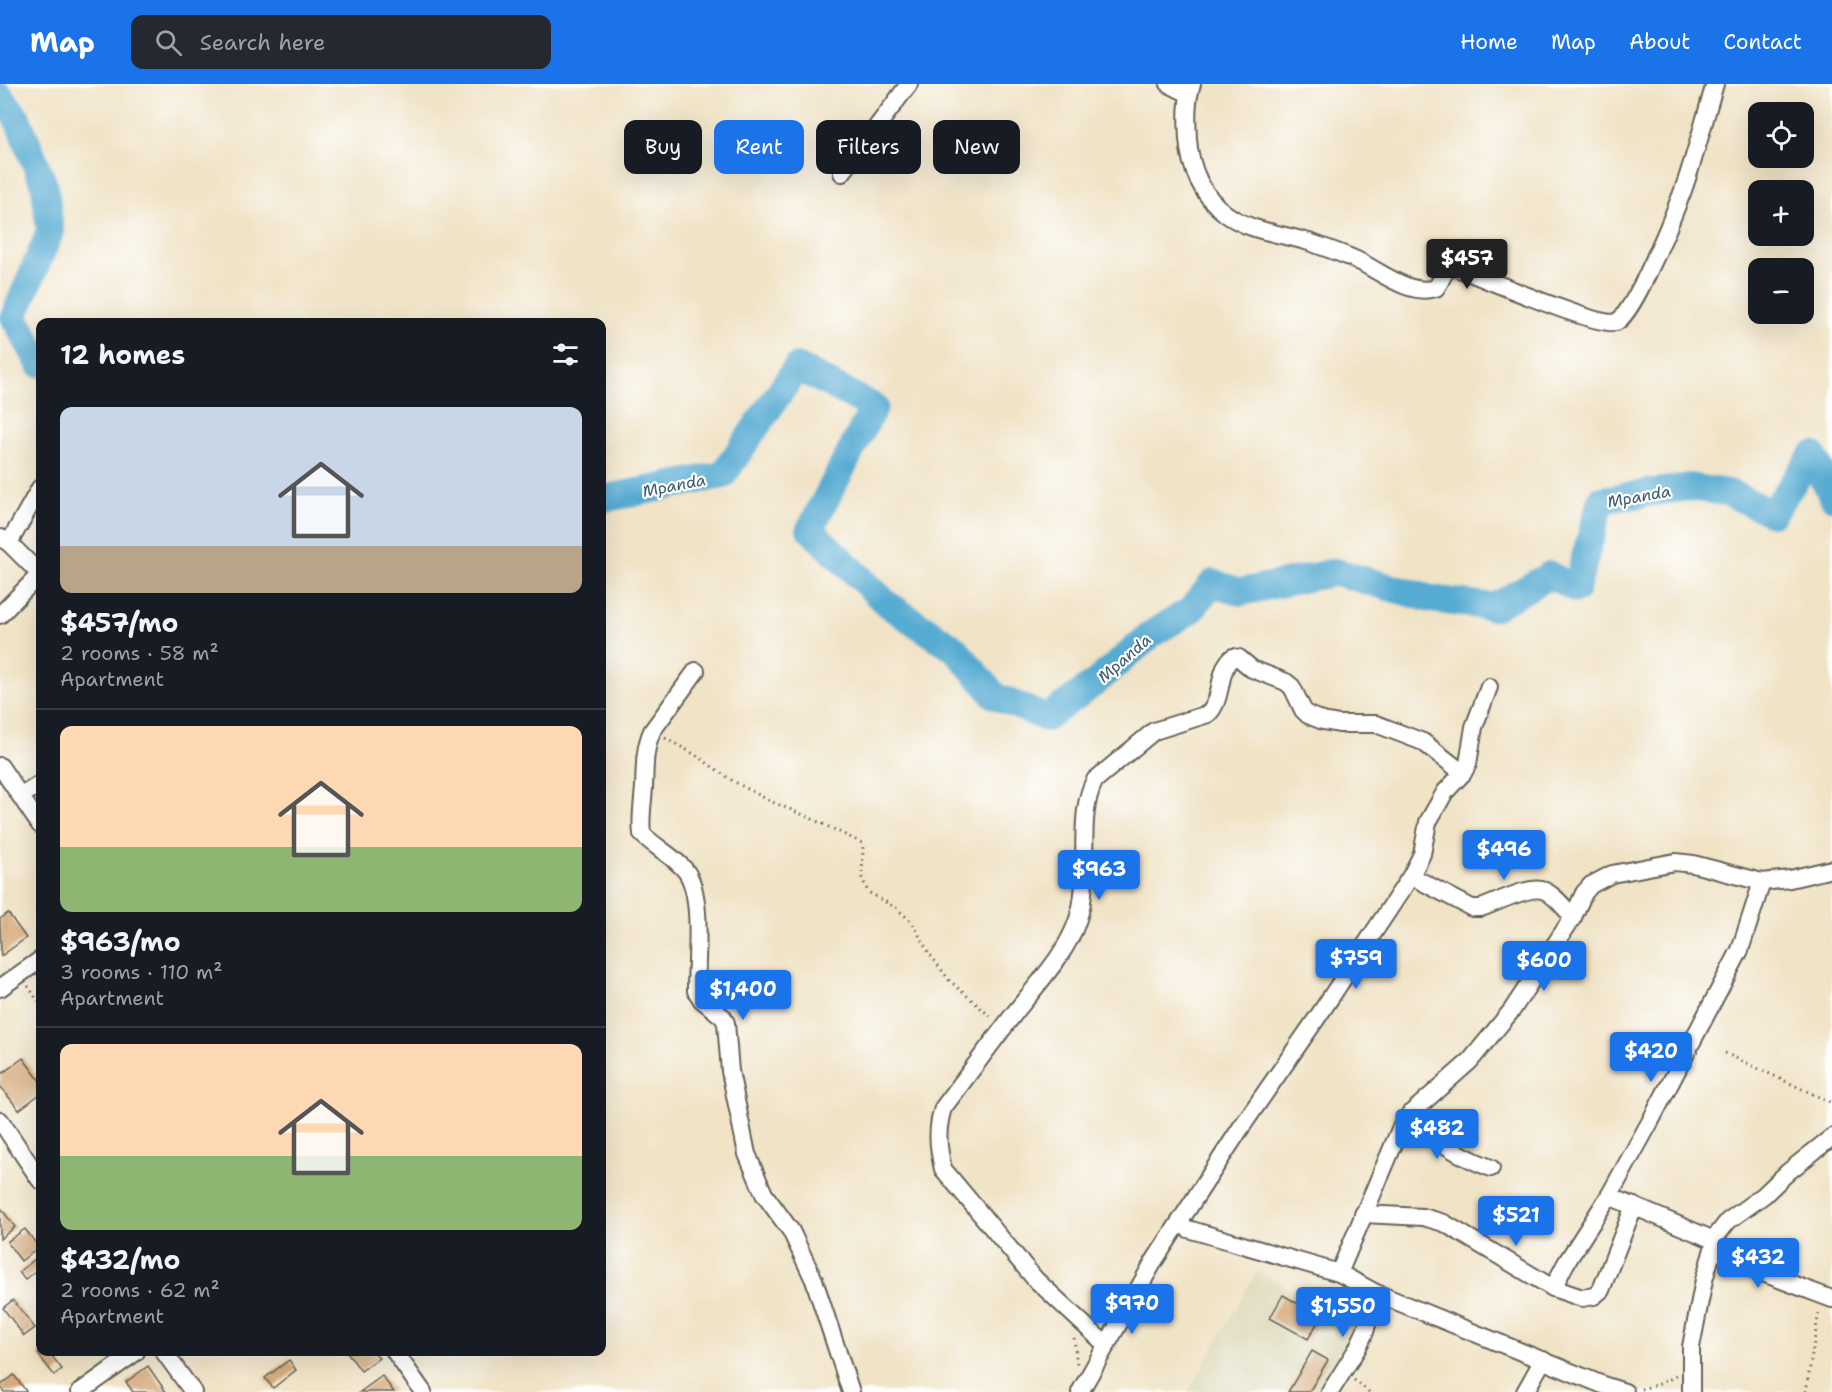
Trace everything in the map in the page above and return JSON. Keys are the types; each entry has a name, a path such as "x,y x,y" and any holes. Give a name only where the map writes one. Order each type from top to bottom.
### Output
{"street":[{"path":"882,120 909,84"},
{"path":"1169,84 1190,89 1189,148 1194,173 1210,198 1226,214 1246,224 1353,258 1408,287 1419,290 1436,288 1445,270 1450,267 1457,268 1563,310 1605,323 1616,322 1626,316 1648,273 1682,194 1715,84"},
{"path":"36,494 4,541 36,570"},
{"path":"0,615 36,578"},
{"path":"1107,1345 1035,1279 943,1169 938,1148 938,1124 943,1108 1059,957 1078,920 1084,890 1086,820 1090,789 1095,780 1154,731 1208,714 1216,704 1230,659 1233,657 1239,658 1252,669 1286,682 1292,687 1303,710 1308,715 1339,724 1376,724 1423,742 1462,773"},
{"path":"696,671 652,731 645,758 640,819 642,834 677,862 687,873 695,889 696,991 702,1000 723,1017 726,1023 730,1071 747,1154 764,1194 791,1231 814,1280 850,1392"},
{"path":"1080,1391 1154,1261 1233,1138 1411,876 1422,854 1428,822 1445,792 1468,764 1474,727 1489,687"},
{"path":"2,773 36,819"},
{"path":"21,796 36,787"},
{"path":"1339,1273 1401,1126 1410,1114 1470,1061 1512,1010 1573,917 1584,893 1591,885 1612,874 1675,862 1693,864 1762,882 1832,870"},
{"path":"1411,876 1472,908 1481,908 1533,889 1542,889 1573,917"},
{"path":"1553,1288 1566,1263 1609,1196 1650,1122 1740,950 1762,882"},
{"path":"0,988 36,963"},
{"path":"1410,1114 1426,1132 1437,1140 1474,1162 1491,1168"},
{"path":"0,1119 36,1174"},
{"path":"1691,1392 1691,1347 1714,1240 1728,1221 1764,1195 1788,1172 1832,1137"},
{"path":"1609,1196 1714,1240 1731,1261 1828,1294"},
{"path":"1363,1214 1423,1217 1444,1223 1553,1288 1582,1298 1594,1296 1601,1290 1634,1206"},
{"path":"1188,1229 1339,1273 1376,1293 1603,1385 1632,1391"},
{"path":"1330,1392 1361,1341 1376,1293"},
{"path":"81,1392 130,1356"},
{"path":"167,1356 193,1392"},
{"path":"398,1356 423,1392"},
{"path":"1525,1392 1543,1360"}],"path":[{"path":"652,731 770,801 862,843 862,878 868,892 896,908 911,921 929,953 949,980 1003,1028"},
{"path":"20,974 36,999"},
{"path":"1725,1053 1832,1103"},
{"path":"1806,1392 1828,1294"},
{"path":"1070,1312 1080,1391"},
{"path":"1632,1391 1660,1384 1691,1368"}],"shaded area":[{"path":"1257,1271 1354,1326 1317,1392 1188,1392"}],"building":[{"path":"8,913 26,938 1,956 0,919"},
{"path":"23,1058 36,1076 36,1097 19,1110 0,1086 0,1075"},
{"path":"0,1207 15,1227 0,1239"},
{"path":"25,1229 36,1243 36,1249 21,1261 7,1242"},
{"path":"36,1258 36,1271 25,1280 19,1272"},
{"path":"1283,1295 1321,1317 1308,1339 1270,1318"},
{"path":"13,1300 35,1328 24,1336 3,1308"},
{"path":"1312,1351 1328,1360 1309,1392 1288,1392"},
{"path":"40,1356 52,1356 62,1369 54,1375"},
{"path":"350,1356 377,1356 379,1358 361,1371"},
{"path":"289,1360 296,1370 273,1388 265,1378"},
{"path":"148,1366 166,1392 133,1392 126,1382"},
{"path":"14,1375 25,1392 4,1392 0,1386"},
{"path":"382,1376 394,1392 360,1392"}],"waterway":[{"name":"Mpanda","path":"0,96 17,118 45,187 50,232 14,317 36,357"},
{"name":"Mpanda","path":"606,498 723,475 797,367 874,407 810,529 887,604 955,649 995,696 1046,718 1096,682 1153,633 1190,611 1213,583 1241,592 1336,572 1431,599 1494,607 1550,575 1576,589 1601,500 1689,487 1729,493 1772,513 1813,455 1832,496"}]}
